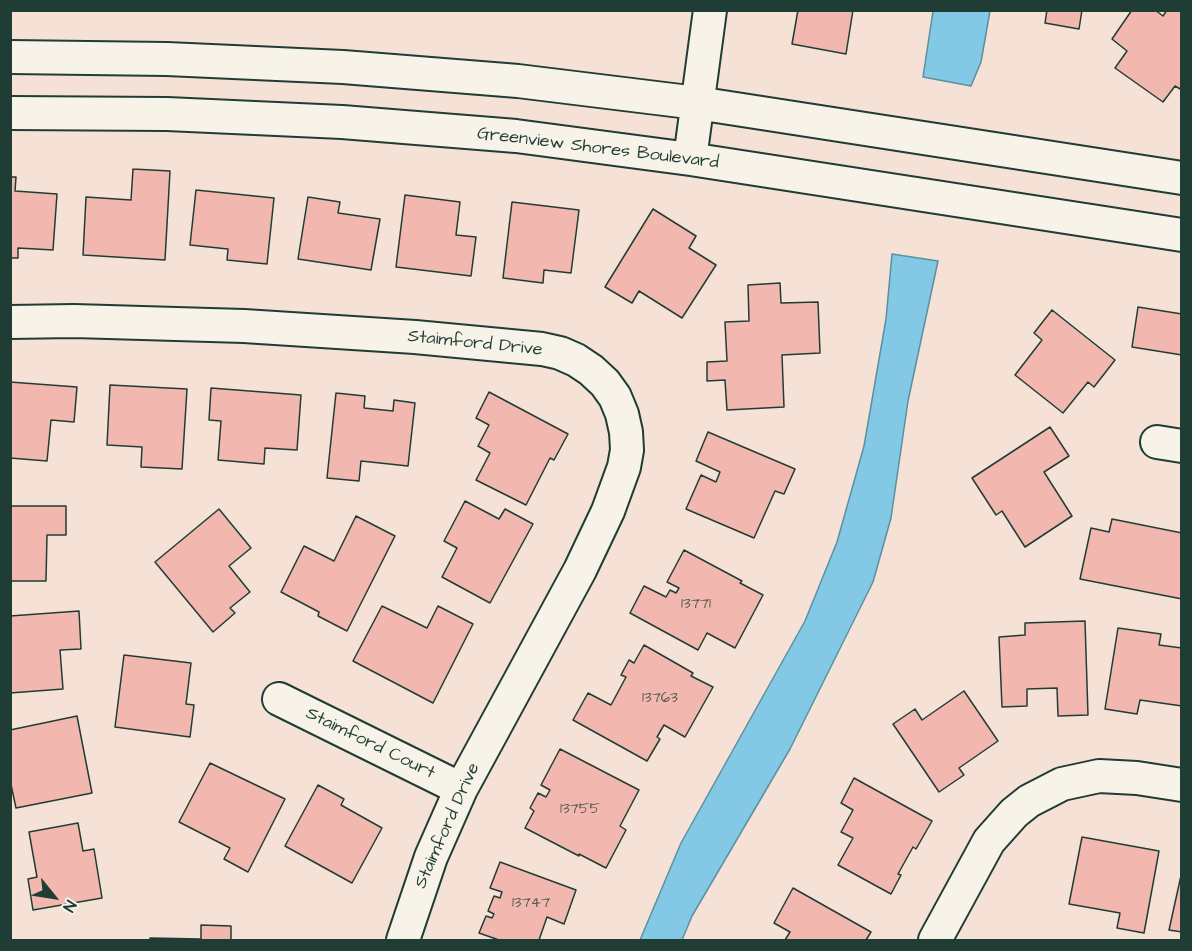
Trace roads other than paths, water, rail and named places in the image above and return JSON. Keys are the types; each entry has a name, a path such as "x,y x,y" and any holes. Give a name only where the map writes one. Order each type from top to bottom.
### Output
{"street":[{"path":"690,159 710,10"},
{"path":"10,57 167,59 342,67 518,81 697,104 1182,178"},
{"name":"Greenview Shores Boulevard","path":"10,112 167,114 342,122 516,136 690,159 1182,235"},
{"name":"Staimford Drive","path":"10,322 74,321 244,326 415,337 542,349 576,360 600,377 615,397 622,414 627,450 624,467 608,511 585,560 461,789 431,857 403,940"},
{"name":"Staimford Court","path":"279,699 461,789"},
{"path":"935,940 989,841 1001,826 1029,801 1062,784 1099,776 1137,778 1182,785"}],"water":[{"path":"933,11 990,11 981,62 971,86 923,77"},
{"path":"892,254 938,261 908,401 891,518 873,582 790,749 692,916 682,940 640,940 681,843 805,621 837,542 864,446 886,319"}]}
